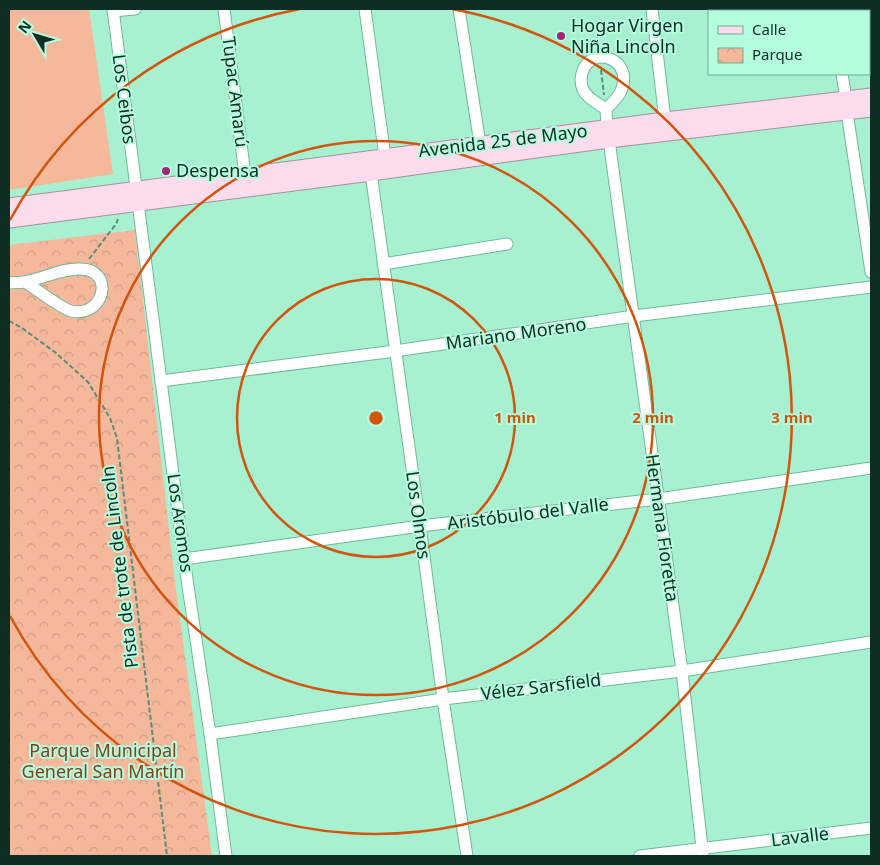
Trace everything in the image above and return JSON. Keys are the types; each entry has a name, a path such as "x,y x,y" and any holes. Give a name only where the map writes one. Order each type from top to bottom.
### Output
{"main road":[{"name":"Avenida 25 de Mayo","path":"137,197 608,134 846,106 871,96"},
{"name":"Avenida 25 de Mayo","path":"386,164 480,144 608,134 665,120 846,106 871,109"},
{"name":"Avenida 25 de Mayo","path":"137,197 245,175 370,166"},
{"path":"9,206 137,197"},
{"path":"9,220 117,206 137,197"}],"street":[{"path":"113,10 135,9"},
{"name":"Tupac Amarú","path":"224,9 245,175"},
{"path":"365,9 386,164"},
{"path":"459,9 480,144"},
{"path":"652,9 665,120"},
{"name":"Los Ceibos","path":"113,10 137,197"},
{"path":"604,57 610,58 617,63 623,70 624,80 621,91 606,109 592,101 585,94 581,86 583,70 588,63 594,59 604,57"},
{"path":"842,75 871,272"},
{"name":"Hermana Fioretta","path":"606,109 682,671 703,852"},
{"name":"Los Olmos","path":"370,166 466,856"},
{"name":"Los Aromos","path":"137,197 184,559 226,856"},
{"path":"383,264 508,244"},
{"path":"9,282 25,282 53,273 81,269 93,271 100,279 102,296 96,305 82,312 69,311 25,282"},
{"name":"Mariano Moreno","path":"161,381 395,351 634,316 871,287"},
{"name":"Aristóbulo del Valle","path":"184,559 420,526 658,499 871,468"},
{"name":"Vélez Sarsfield","path":"210,734 443,699 682,671 871,642"},
{"name":"Lavalle","path":"640,856 703,852 871,828"}],"path":[{"path":"599,58 606,109"},
{"path":"81,269 116,224 118,218 117,206"},
{"name":"Pista de trote de Lincoln","path":"9,322 22,328 56,353 88,382 110,418 117,438 167,856"}],"green space":[{"path":"9,9 89,9 113,174 9,190"},
{"name":"Parque Municipal General San Martín","path":"135,230 175,582 212,856 9,856 9,245"}],"place":[{"name":"Hogar Virgen Niña Lincoln","path":"561,36"},
{"name":"Despensa","path":"166,171"}]}
